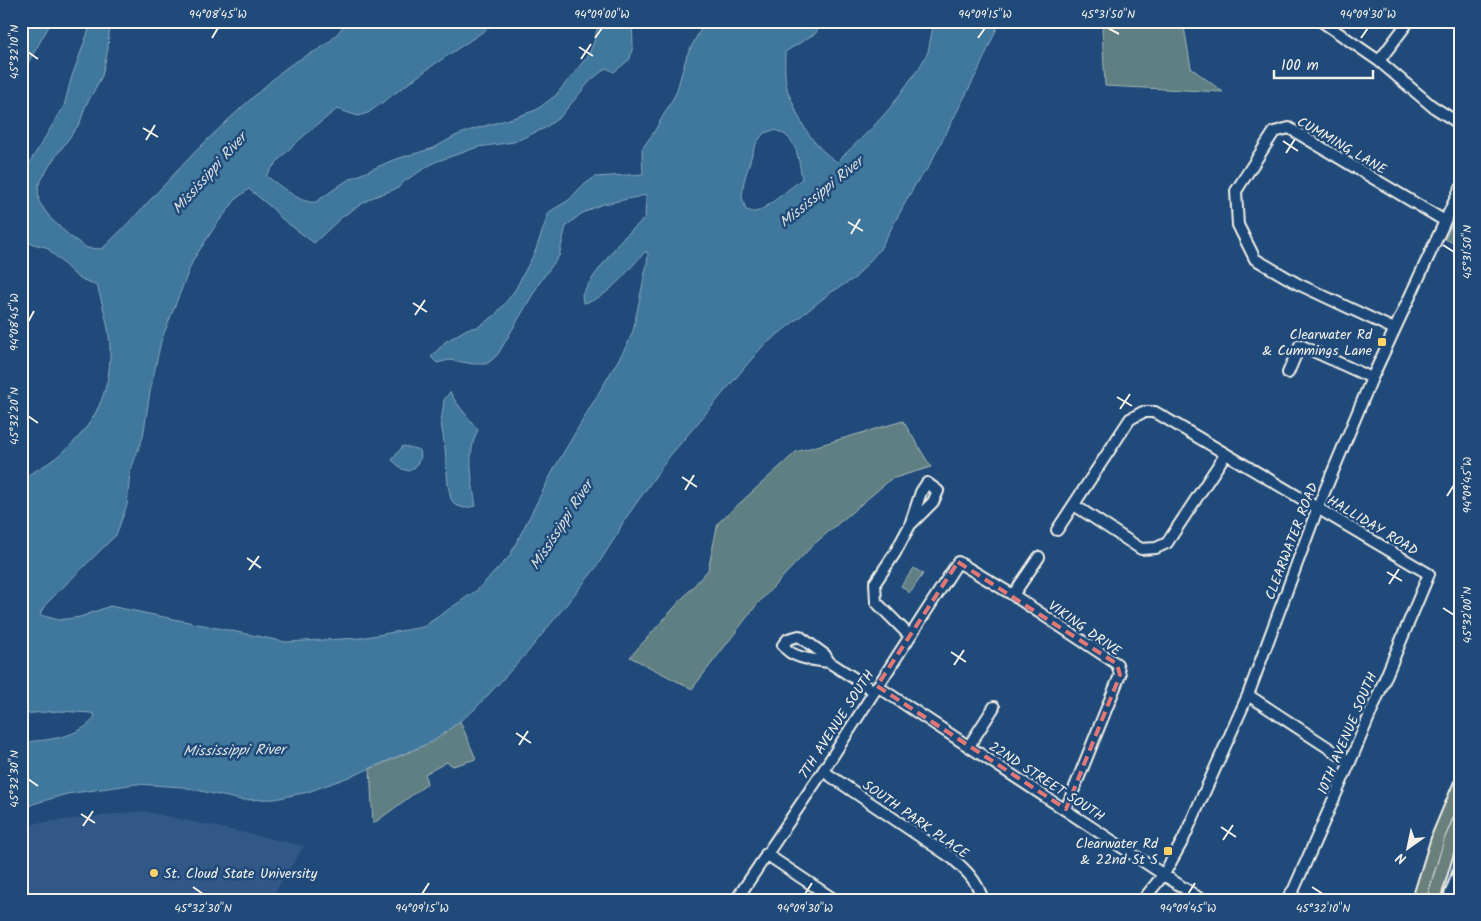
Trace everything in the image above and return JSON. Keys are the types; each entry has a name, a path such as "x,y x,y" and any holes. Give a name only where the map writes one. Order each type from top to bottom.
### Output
{"main road":[{"path":"1418,900 1439,834 1460,785"},
{"path":"1432,900 1450,842 1460,820"}],"street":[{"path":"1321,21 1379,61 1432,106 1460,124"},
{"path":"1379,61 1409,21"},
{"name":"CUMMING LANE","path":"1394,329 1298,284 1255,259 1238,225 1236,191 1274,132 1289,128 1444,221"},
{"name":"CLEARWATER ROAD","path":"1143,900 1164,874 1183,840 1248,695 1318,508 1372,378 1460,189"},
{"path":"1288,373 1300,345 1372,378"},
{"name":"HALLIDAY ROAD","path":"1057,530 1130,419 1143,412 1155,412 1429,574"},
{"path":"1074,505 1141,549 1156,548 1168,543 1226,455"},
{"path":"910,525 895,553 875,582 876,602 910,636"},
{"path":"1013,595 1039,557"},
{"name":"7TH AVENUE SOUTH","path":"736,900 958,562"},
{"name":"VIKING DRIVE","path":"958,562 1013,595 1117,664 1120,675 1066,809"},
{"name":"10TH AVENUE SOUTH","path":"1286,900 1294,889 1350,762 1429,574"},
{"name":"22ND STREET SOUTH","path":"829,662 969,746 1202,900"},
{"path":"1248,695 1350,762"},
{"path":"969,746 994,707"},
{"name":"SOUTH PARK PLACE","path":"822,771 952,858 968,872 979,888 983,900"},
{"path":"766,854 835,900"},
{"path":"1448,900 1460,868"}],"highlighted area":[{"path":"958,562 1117,664 1120,675 1066,809 877,686"}],"shaded area":[{"name":"St. Cloud State University","path":"143,811 304,846 270,900 21,900 21,832 36,823"}],"green space":[{"path":"1104,21 1183,21 1191,68 1223,92 1105,86 1102,29"},
{"path":"1456,216 1460,218 1460,244 1457,245 1445,239"},
{"path":"903,421 931,467 891,479 814,544 758,603 692,689 630,657 708,570 718,523 796,452"},
{"path":"914,568 923,574 910,593 901,586"},
{"path":"460,721 476,759 453,766 447,762 425,774 427,784 373,824 370,769 434,741"}],"water":[{"path":"21,21 52,21 21,75"},
{"name":"Mississippi River","path":"92,21 110,21 108,49 102,76 85,107 80,123 51,163 38,186 39,202 51,219 87,248 102,249 228,120 290,65 332,40 346,21 502,21 493,25 432,66 368,113 358,116 337,109 290,148 266,176 290,193 310,202 316,202 346,181 393,160 434,148 455,136 474,129 536,110 555,96 588,56 594,42 599,21 632,21 633,45 630,59 614,72 606,68 590,81 560,117 545,128 514,142 478,147 435,162 403,182 398,188 371,198 343,216 314,243 282,219 249,189 237,198 193,260 161,341 143,437 130,472 127,505 116,535 47,603 40,615 59,620 80,617 110,606 286,642 360,638 423,627 477,590 509,557 555,467 627,345 633,331 647,263 648,255 646,251 618,282 601,296 583,303 582,294 621,240 645,218 646,195 600,205 581,214 566,226 559,256 540,282 498,354 492,360 486,364 449,360 437,363 431,357 445,342 467,329 478,327 494,316 506,302 515,290 535,252 549,212 569,200 581,187 595,177 643,174 642,149 676,93 687,55 705,21 820,21 816,33 785,52 785,79 789,95 806,130 823,151 837,162 890,108 921,65 928,52 934,21 1000,21 979,69 928,168 916,183 880,249 855,278 830,293 762,347 669,457 623,522 595,569 527,653 474,710 434,741 357,774 308,792 275,799 241,800 183,787 136,784 67,794 33,804 21,812 21,745 72,734 90,723 95,715 91,713 59,711 21,714 21,478 39,469 56,457 71,445 84,430 95,414 103,396 108,377 110,356 108,329 97,285 78,278 46,247 25,242 21,239 21,171 30,162 64,106 71,79","holes":["774,130 788,137 796,149 802,179 764,208 754,212 746,210 742,197 744,181 757,142 764,133"]},
{"path":"450,392 478,430 474,439 471,458 476,506 464,508 455,505 451,499 441,423 444,400"},
{"path":"403,446 420,450 421,457 415,467 409,471 402,469 392,460"}],"place":[{"name":"Clearwater Rd & Cummings Lane","path":"1382,342"},
{"name":"Clearwater Rd & 22nd St S","path":"1168,851"},
{"name":"St. Cloud State University","path":"154,873"}]}
